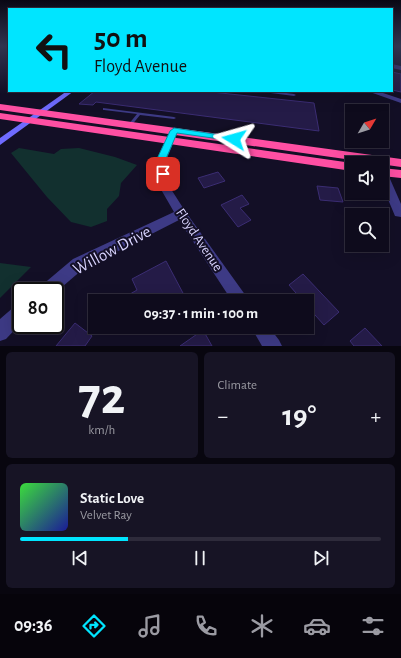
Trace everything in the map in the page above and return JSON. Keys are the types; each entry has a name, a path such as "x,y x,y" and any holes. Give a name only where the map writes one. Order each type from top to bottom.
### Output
{"highway":[{"path":"0,107 130,125 172,136 345,166"},
{"path":"0,116 345,157"},
{"path":"389,162 401,163"},
{"path":"389,173 401,174"}],"main road":[{"path":"0,142 70,92"}],"street":[{"path":"373,92 401,101"},
{"name":"Floyd Avenue","path":"172,136 161,161 164,186 181,214 236,294"},
{"path":"389,189 399,213"},
{"name":"Willow Drive","path":"57,282 78,264 181,214"},
{"path":"0,333 12,320"},
{"path":"265,334 273,346"}],"lane":[{"path":"271,92 294,95"},
{"path":"104,109 174,118"},
{"path":"130,125 139,114"}],"green space":[{"path":"19,148 54,154 61,149 79,148 115,157 137,165 121,183 119,196 107,209 107,221 91,227 71,222 47,197 11,153"},
{"path":"0,263 31,267 16,282 12,282 12,286 0,298"}],"building":[{"path":"393,72 401,74 401,92 393,90"},
{"path":"94,92 211,92 314,103 319,131 96,102 93,105 79,104"},
{"path":"218,172 225,181 204,188 198,178"},
{"path":"317,186 338,188 343,202 320,200"},
{"path":"242,195 249,204 240,208 251,220 238,227 221,205"},
{"path":"166,261 183,294 130,294 137,290 132,279"},
{"path":"303,274 339,312 324,325 314,314 314,294 297,294 289,285"},
{"path":"75,323 92,336 85,346 56,346"},
{"path":"365,328 382,346 354,346 350,341"},
{"path":"197,334 205,334 212,346 180,346"}],"route":[{"path":"163,174 161,161 174,131 234,139"}]}
